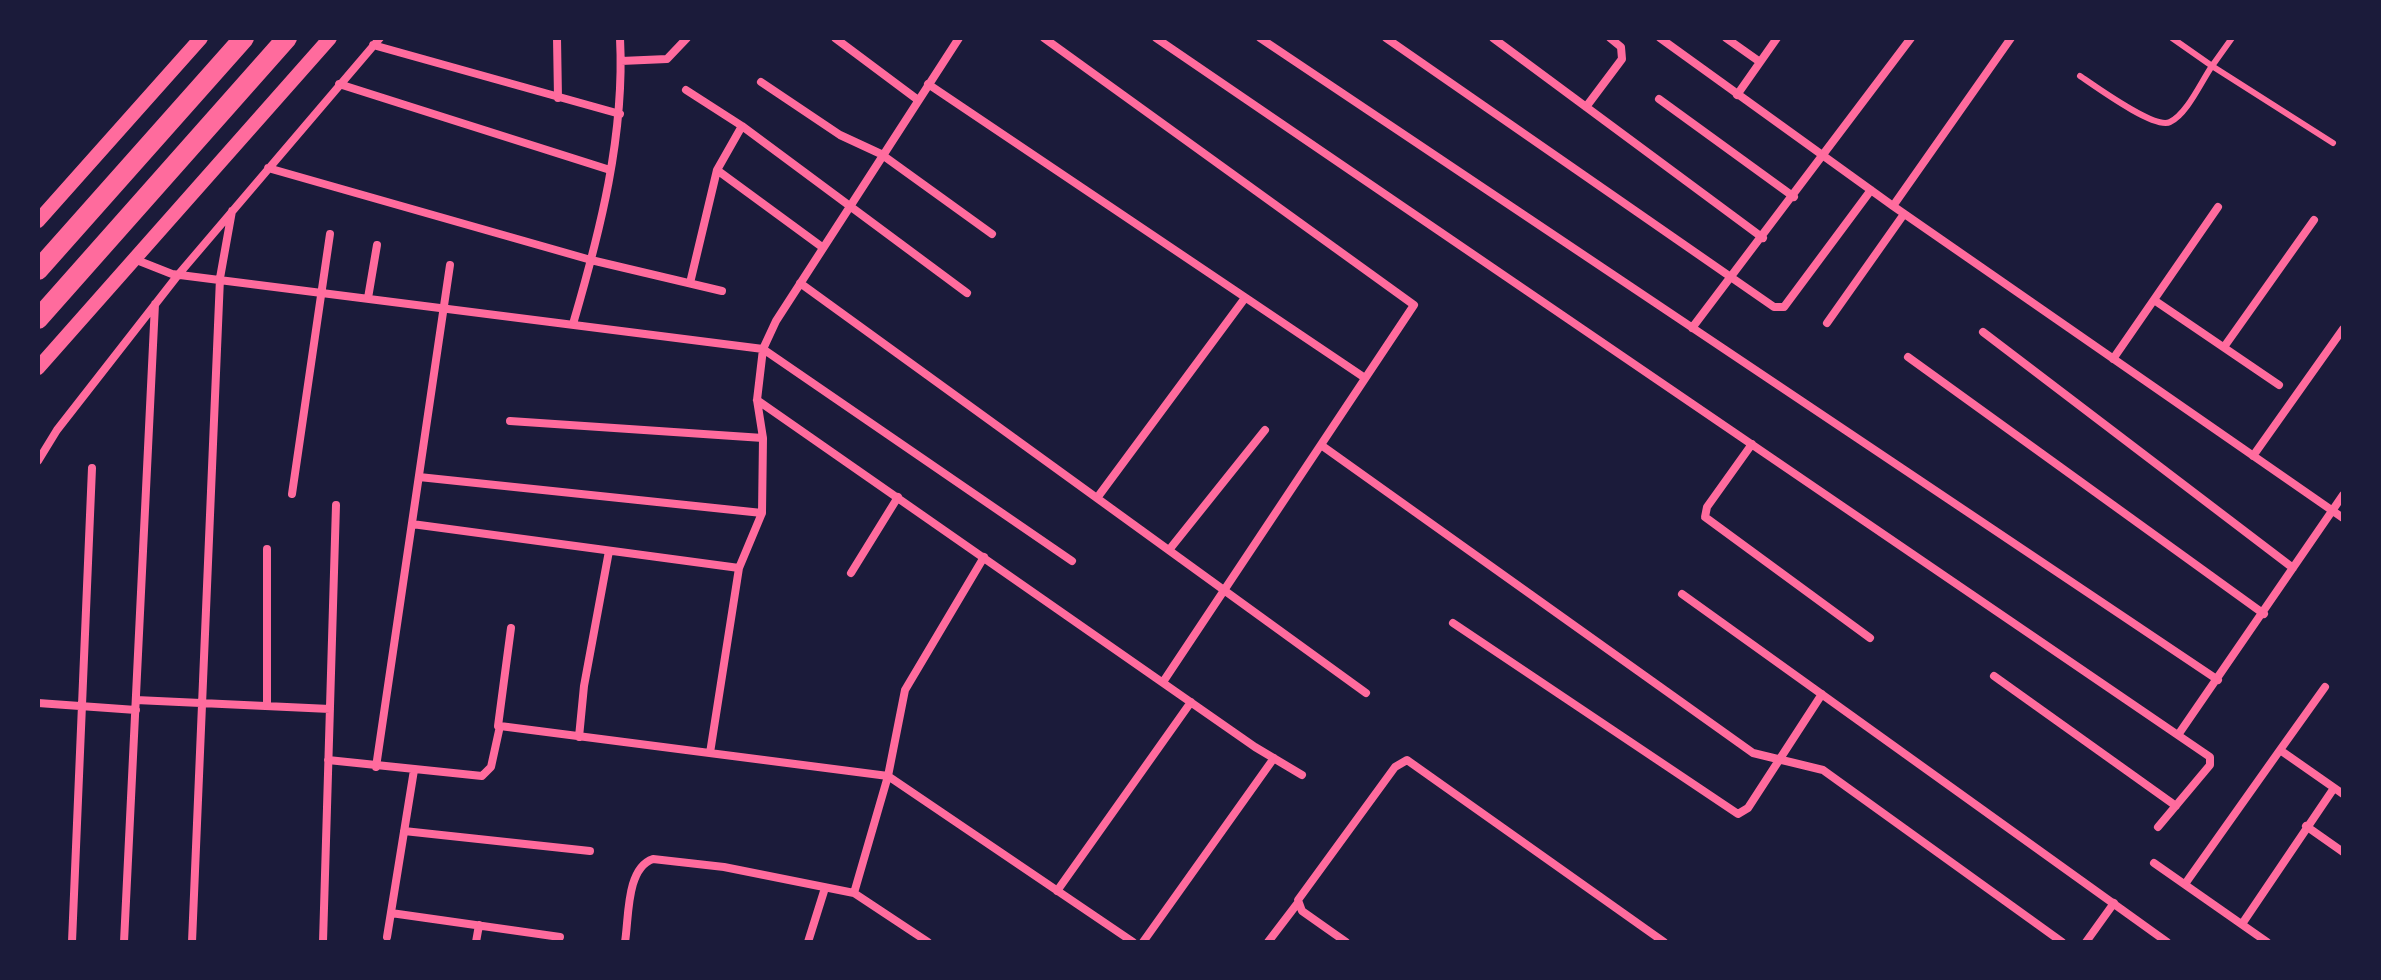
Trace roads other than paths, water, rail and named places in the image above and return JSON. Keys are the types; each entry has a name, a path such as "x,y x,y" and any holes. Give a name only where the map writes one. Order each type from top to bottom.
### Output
{"highway":[{"path":"38,270 244,38"},
{"path":"38,319 287,38"}],"street":[{"path":"38,221 201,38"},
{"path":"38,368 330,38"},
{"path":"557,38 558,98"},
{"path":"573,324 591,260 620,114 620,38"},
{"path":"621,61 667,59 687,38"},
{"path":"835,38 918,100"},
{"path":"710,753 739,568 762,513 763,438 757,400 763,349 776,321 822,247 959,38"},
{"path":"1044,38 1414,305 1163,682"},
{"path":"1156,38 2178,735 2212,762 2158,827"},
{"path":"1260,38 2218,680"},
{"path":"1386,38 1774,307 1784,307 1871,190"},
{"path":"1493,38 1763,238"},
{"path":"1586,107 1622,59 1621,47 1610,38"},
{"path":"1660,38 1904,214 2343,518"},
{"path":"1726,38 1760,62"},
{"path":"1737,95 1777,38"},
{"path":"1692,328 1825,157 1911,38"},
{"path":"1893,206 2011,38"},
{"path":"38,461 57,430 175,275 376,42 620,114"},
{"path":"761,82 840,135 881,154 992,234"},
{"path":"339,84 610,170"},
{"path":"928,84 1365,378"},
{"path":"686,90 742,126 967,293"},
{"path":"1659,99 1794,197"},
{"path":"690,283 717,170 742,126"},
{"path":"268,168 591,260 722,291"},
{"path":"717,170 822,247"},
{"path":"2113,359 2218,207"},
{"path":"192,942 220,278 232,211"},
{"path":"1827,323 1904,214"},
{"path":"2224,347 2314,220"},
{"path":"292,494 330,234"},
{"path":"368,298 377,245"},
{"path":"134,259 175,275 220,278 763,349 1072,561"},
{"path":"376,767 450,265"},
{"path":"800,283 1366,693"},
{"path":"1097,498 1245,298"},
{"path":"2154,300 2279,385"},
{"path":"124,942 155,304"},
{"path":"2253,456 2343,329"},
{"path":"1983,332 2293,568"},
{"path":"1908,357 2264,614"},
{"path":"757,400 1191,702 1302,775"},
{"path":"510,421 763,438"},
{"path":"1169,550 1265,430"},
{"path":"1752,444 1707,507 1705,517 1870,638"},
{"path":"1321,445 1753,753 1823,770 2062,942"},
{"path":"72,942 92,468"},
{"path":"419,477 762,513"},
{"path":"2178,735 2343,495"},
{"path":"851,573 898,497"},
{"path":"323,942 336,505"},
{"path":"412,524 739,568"},
{"path":"267,549 267,706"},
{"path":"579,737 584,686 609,551"},
{"path":"854,893 888,776 905,690 916,666 984,557"},
{"path":"1682,594 2167,942"},
{"path":"1453,623 1731,811 1744,813 1822,694"},
{"path":"328,760 376,767 486,775 498,726 511,628"},
{"path":"1994,676 2176,806"},
{"path":"2185,884 2325,687"},
{"path":"136,700 330,709"},
{"path":"1057,891 1191,702"},
{"path":"38,703 136,710"},
{"path":"498,726 888,776 1133,942"},
{"path":"2280,750 2343,794"},
{"path":"1143,942 1274,758"},
{"path":"1268,942 1395,767 1407,760 1658,940"},
{"path":"387,937 414,770"},
{"path":"2242,924 2334,788"},
{"path":"2306,826 2343,852"},
{"path":"404,831 590,851"},
{"path":"625,942 635,875 643,862 653,859 724,867 854,893 928,942"},
{"path":"2154,863 2267,942"},
{"path":"808,942 825,888"},
{"path":"2086,942 2114,903"},
{"path":"1297,904 1346,942"},
{"path":"391,913 479,925 540,938 560,937"},
{"path":"476,942 479,925"}],"lane":[{"path":"2172,38 2333,143"},
{"path":"2080,76 2146,118 2163,124 2181,112 2232,38"}]}
